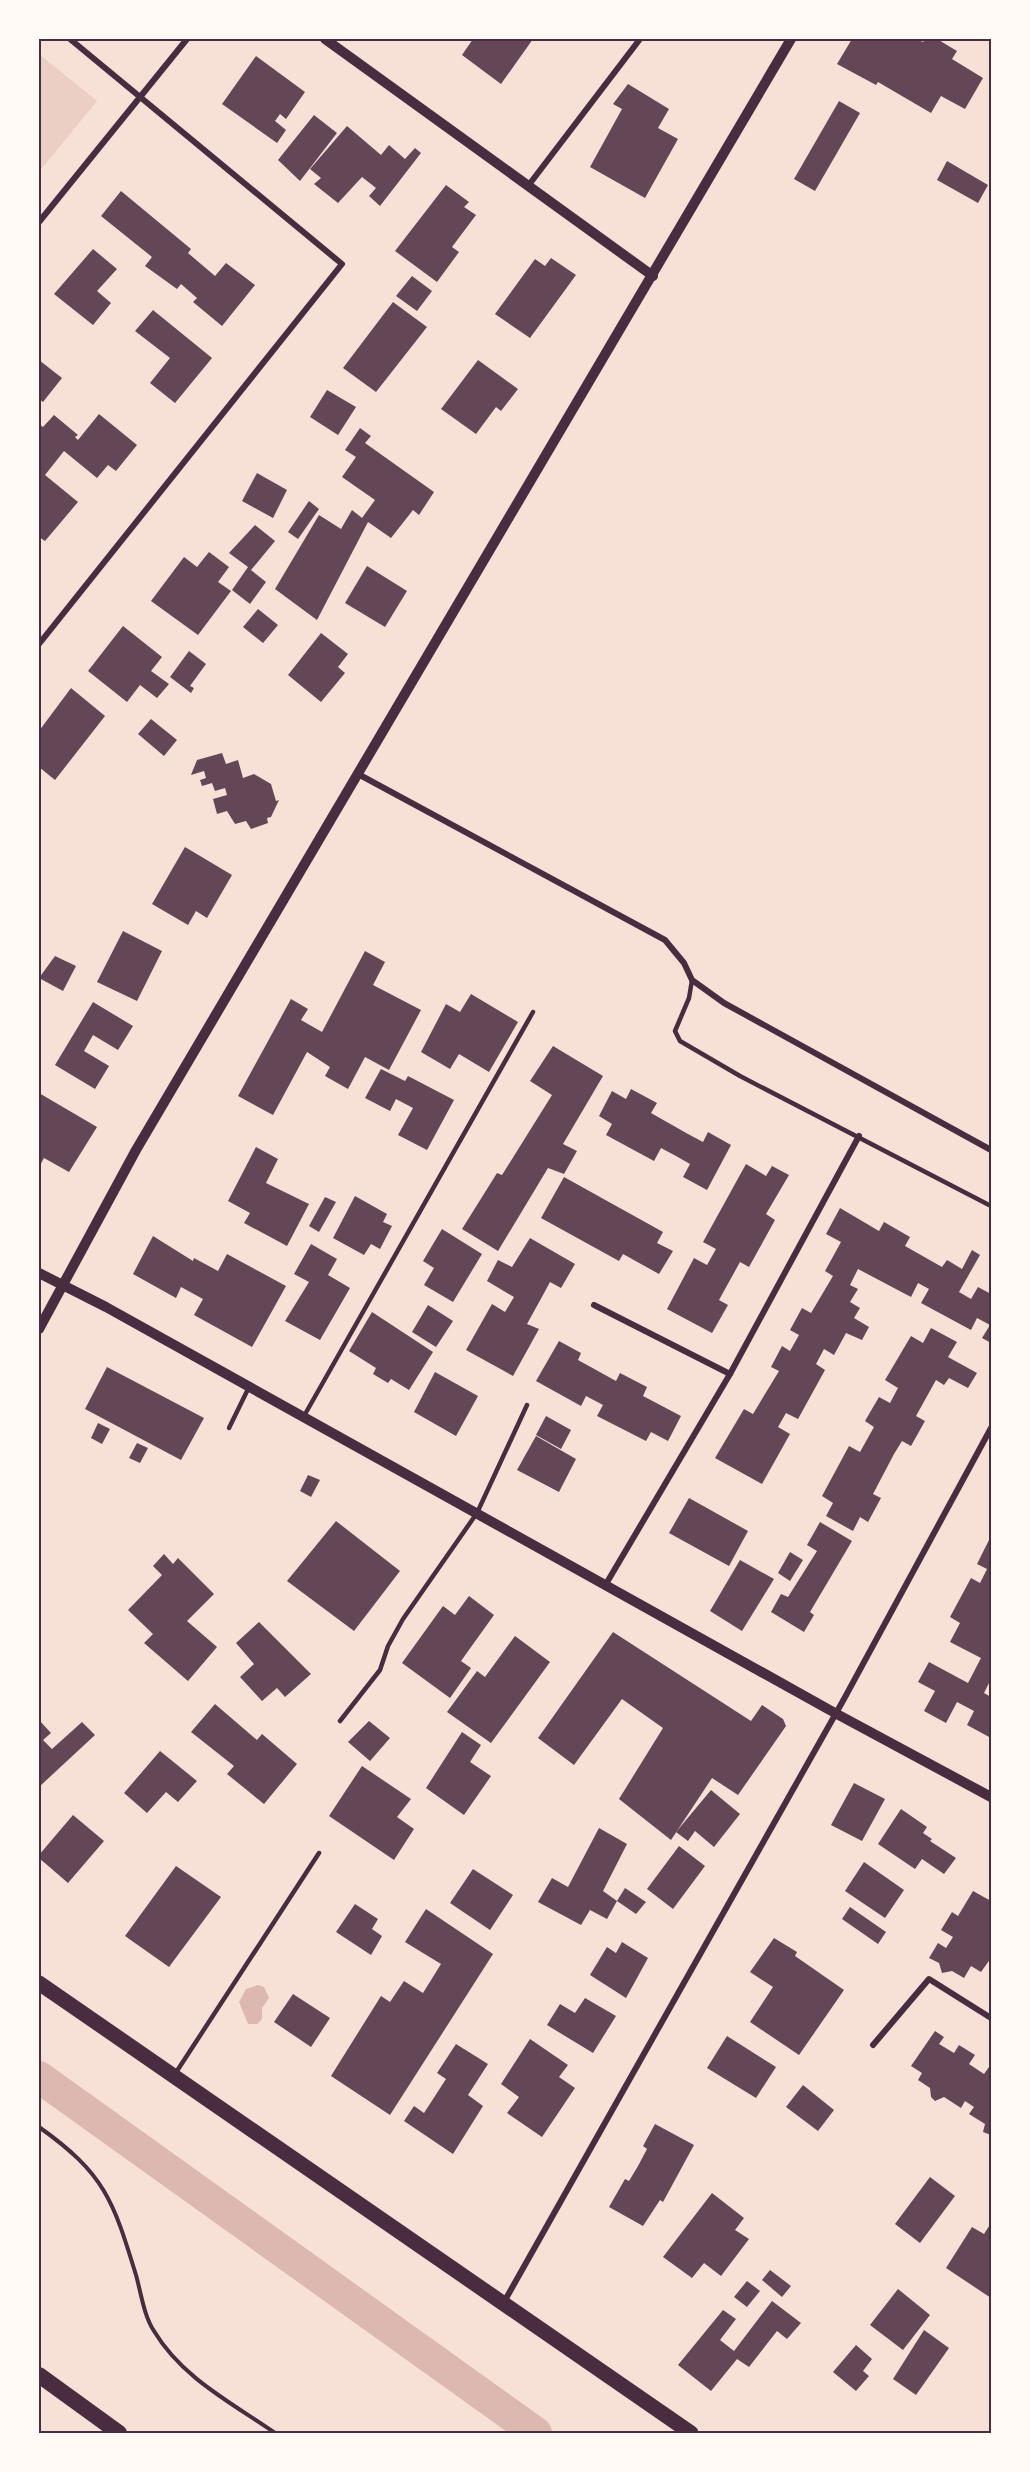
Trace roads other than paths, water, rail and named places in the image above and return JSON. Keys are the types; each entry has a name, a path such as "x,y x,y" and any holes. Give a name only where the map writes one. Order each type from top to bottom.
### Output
{"highway":[{"path":"39,2375 119,2433"}],"main road":[{"path":"39,1983 691,2433"}],"street":[{"path":"39,644 342,264 70,39"},
{"path":"39,222 187,39"},
{"path":"325,39 653,276"},
{"path":"528,186 640,39"},
{"path":"39,1329 61,1284 136,1150 791,39"},
{"path":"39,207 46,213"},
{"path":"358,774 665,940 684,963 692,980 724,1003 991,1150"},
{"path":"606,1584 730,1374 859,1137"},
{"path":"39,1273 304,1416 835,1713 991,1797"},
{"path":"594,1305 730,1374"},
{"path":"504,2303 835,1713 991,1428"},
{"path":"873,2045 929,1979 991,2018"}],"lane":[{"path":"692,980 689,998 675,1030 680,1041 740,1076 991,1206"},
{"path":"304,1416 533,1012"},
{"path":"229,1428 250,1387"},
{"path":"340,1721 380,1670 388,1647 403,1619 477,1513 527,1405"},
{"path":"174,2076 319,1853"}],"waterway":[{"path":"39,2077 536,2433"}]}
